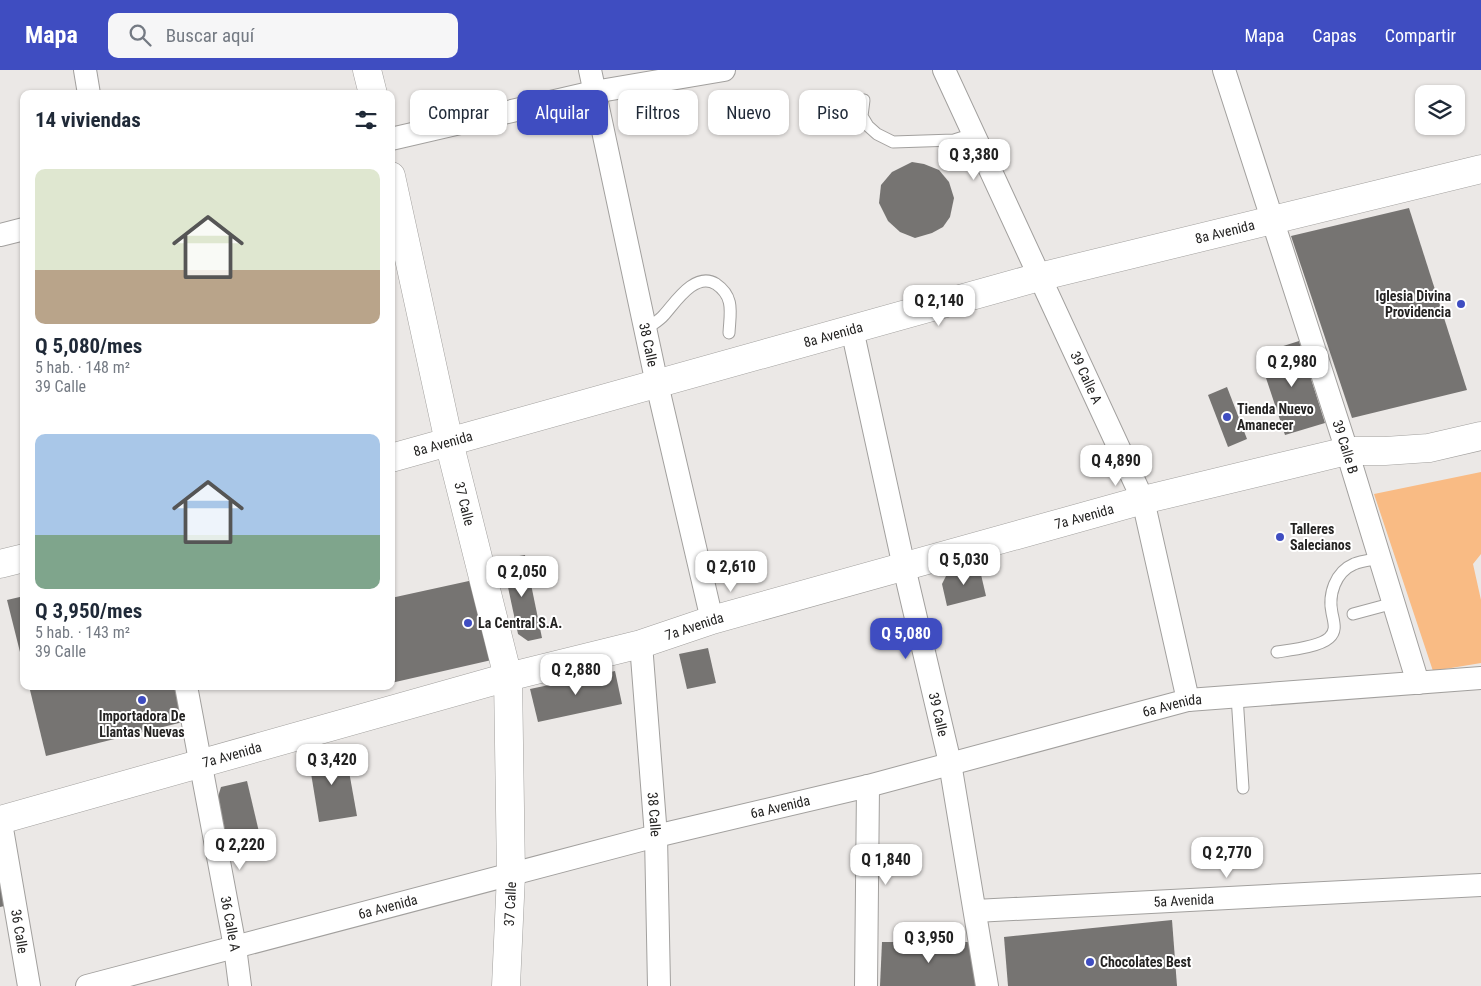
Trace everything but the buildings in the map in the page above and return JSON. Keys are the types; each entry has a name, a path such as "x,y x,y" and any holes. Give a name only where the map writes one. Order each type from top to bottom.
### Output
{"main road":[{"path":"367,70 372,90"},
{"name":"8a Avenida","path":"395,457 1039,276 1481,169"},
{"name":"37 Calle","path":"395,194 449,442 508,677 511,875 506,986"},
{"name":"7a Avenida","path":"0,819 508,677 641,644 712,620 1143,500 1347,451 1429,448 1481,436"},
{"path":"0,564 20,559"}],"street":[{"path":"85,70 88,90"},
{"name":"38 Calle","path":"590,70 594,90"},
{"path":"606,90 724,70"},
{"name":"39 Calle A","path":"944,70 1143,500 1188,700"},
{"name":"39 Calle B","path":"1224,70 1347,451 1418,682"},
{"path":"395,137 517,109"},
{"name":"38 Calle","path":"603,135 657,384 712,620"},
{"path":"0,235 20,230"},
{"name":"39 Calle","path":"852,329 904,567 950,763 987,986"},
{"name":"38 Calle","path":"641,644 656,836 659,986"},
{"name":"6a Avenida","path":"87,986 656,836 868,786 1188,700 1481,678"},
{"name":"36 Calle A","path":"187,690 202,763 235,947 240,986"},
{"path":"866,986 868,786"},
{"name":"36 Calle","path":"0,819 29,986"},
{"name":"5a Avenida","path":"975,911 1481,885"}],"lane":[{"path":"866,123 877,134 892,142 954,140 973,134"},
{"path":"645,330 663,317 680,295 691,286 702,282 713,282 723,290 730,301 729,333"},
{"path":"1277,652 1327,640 1333,633 1332,592 1337,578 1344,570 1354,564 1380,558"},
{"path":"1353,614 1394,603"},
{"path":"1237,696 1243,788"}],"shaded area":[{"path":"1481,472 1481,554 1473,564 1481,600 1481,663 1433,671 1374,494"}],"place":[{"name":"Iglesia Divina Providencia","path":"1461,304"},
{"name":"Tienda Nuevo Amanecer","path":"1227,417"},
{"name":"Talleres Salecianos","path":"1280,537"},
{"name":"La Central S.A.","path":"468,623"},
{"name":"Importadora De Llantas Nuevas","path":"142,700"},
{"name":"Chocolates Best","path":"1090,962"}]}
